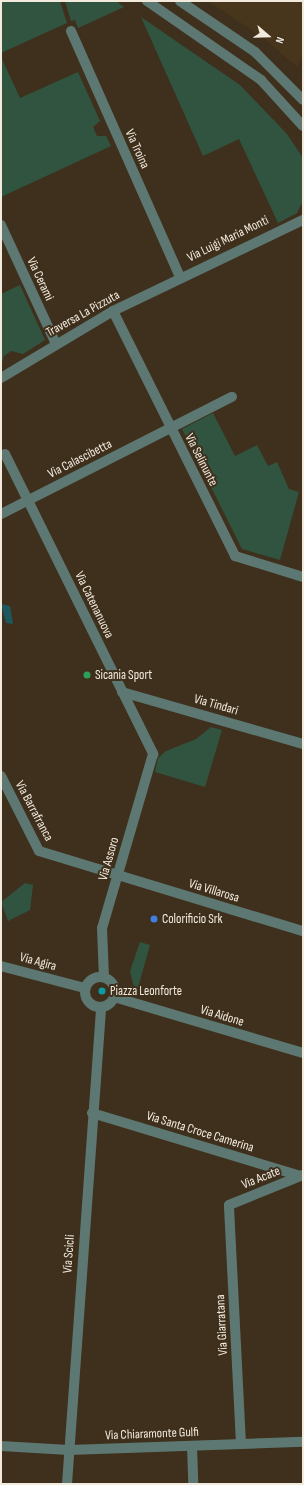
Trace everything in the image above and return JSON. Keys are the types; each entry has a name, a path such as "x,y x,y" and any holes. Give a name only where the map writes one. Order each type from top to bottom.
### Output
{"street":[{"path":"147,1 261,80 303,126"},
{"path":"180,1 255,52 303,100"},
{"name":"Via Troina","path":"71,31 180,277"},
{"path":"288,224 303,213"},
{"path":"288,224 303,220"},
{"name":"Via Luigi Maria Monti","path":"180,277 288,224"},
{"name":"Via Cerami","path":"1,225 56,344"},
{"name":"Traversa La Pizzuta","path":"1,378 112,311 180,277"},
{"name":"Via Selinunte","path":"112,311 235,556 303,577"},
{"name":"Via Calascibetta","path":"1,514 170,427 232,398"},
{"name":"Via Catenanuova","path":"5,454 153,754 148,769"},
{"name":"Via Tindari","path":"122,692 303,744"},
{"name":"Via Assoro","path":"104,977 105,957 102,928 148,769"},
{"name":"Via Barrafranca","path":"1,776 39,851 117,875"},
{"name":"Via Villarosa","path":"117,875 303,931"},
{"name":"Via Agira","path":"1,966 85,988"},
{"path":"94,977 104,977 112,982 114,997 101,1008 88,1002 85,988 94,977"},
{"name":"Via Aidone","path":"114,997 303,1053"},
{"name":"Via Scicli","path":"67,1484 92,1113 101,1008"},
{"name":"Via Santa Croce Camerina","path":"92,1113 302,1176"},
{"name":"Via Acate","path":"230,1205 302,1176"},
{"name":"Via Giarratana","path":"230,1205 241,1444"},
{"name":"Via Chiaramonte Gulfi","path":"1,1446 69,1450 303,1442"},
{"path":"192,1446 192,1484"}],"shaded area":[{"path":"208,1 303,1 303,54 297,67 265,39"}],"green space":[{"path":"1,1 60,1 67,23 1,53"},
{"path":"65,1 116,1 124,7 78,28 75,20 71,21"},
{"path":"141,17 240,85 287,134 303,158 303,200 297,213 278,223 239,139 203,156"},
{"path":"1,57 20,98 78,72 100,121 93,127 97,136 106,136 111,146 1,197"},
{"path":"20,285 45,340 23,354 11,351 4,356 1,366 1,294"},
{"path":"213,413 235,456 257,445 268,466 277,462 289,489 299,492 280,560 242,549 182,429"},
{"path":"211,727 222,730 205,787 155,772 158,758 166,751 196,739"},
{"path":"25,883 33,885 30,910 8,921 1,902"},
{"path":"140,942 150,945 136,995 130,971"}],"water":[{"path":"1,604 10,606 13,624 6,623"}],"place":[{"name":"Sicania Sport","path":"87,675"},
{"name":"Colorificio Srk","path":"154,919"},
{"name":"Piazza Leonforte","path":"102,991"}]}
